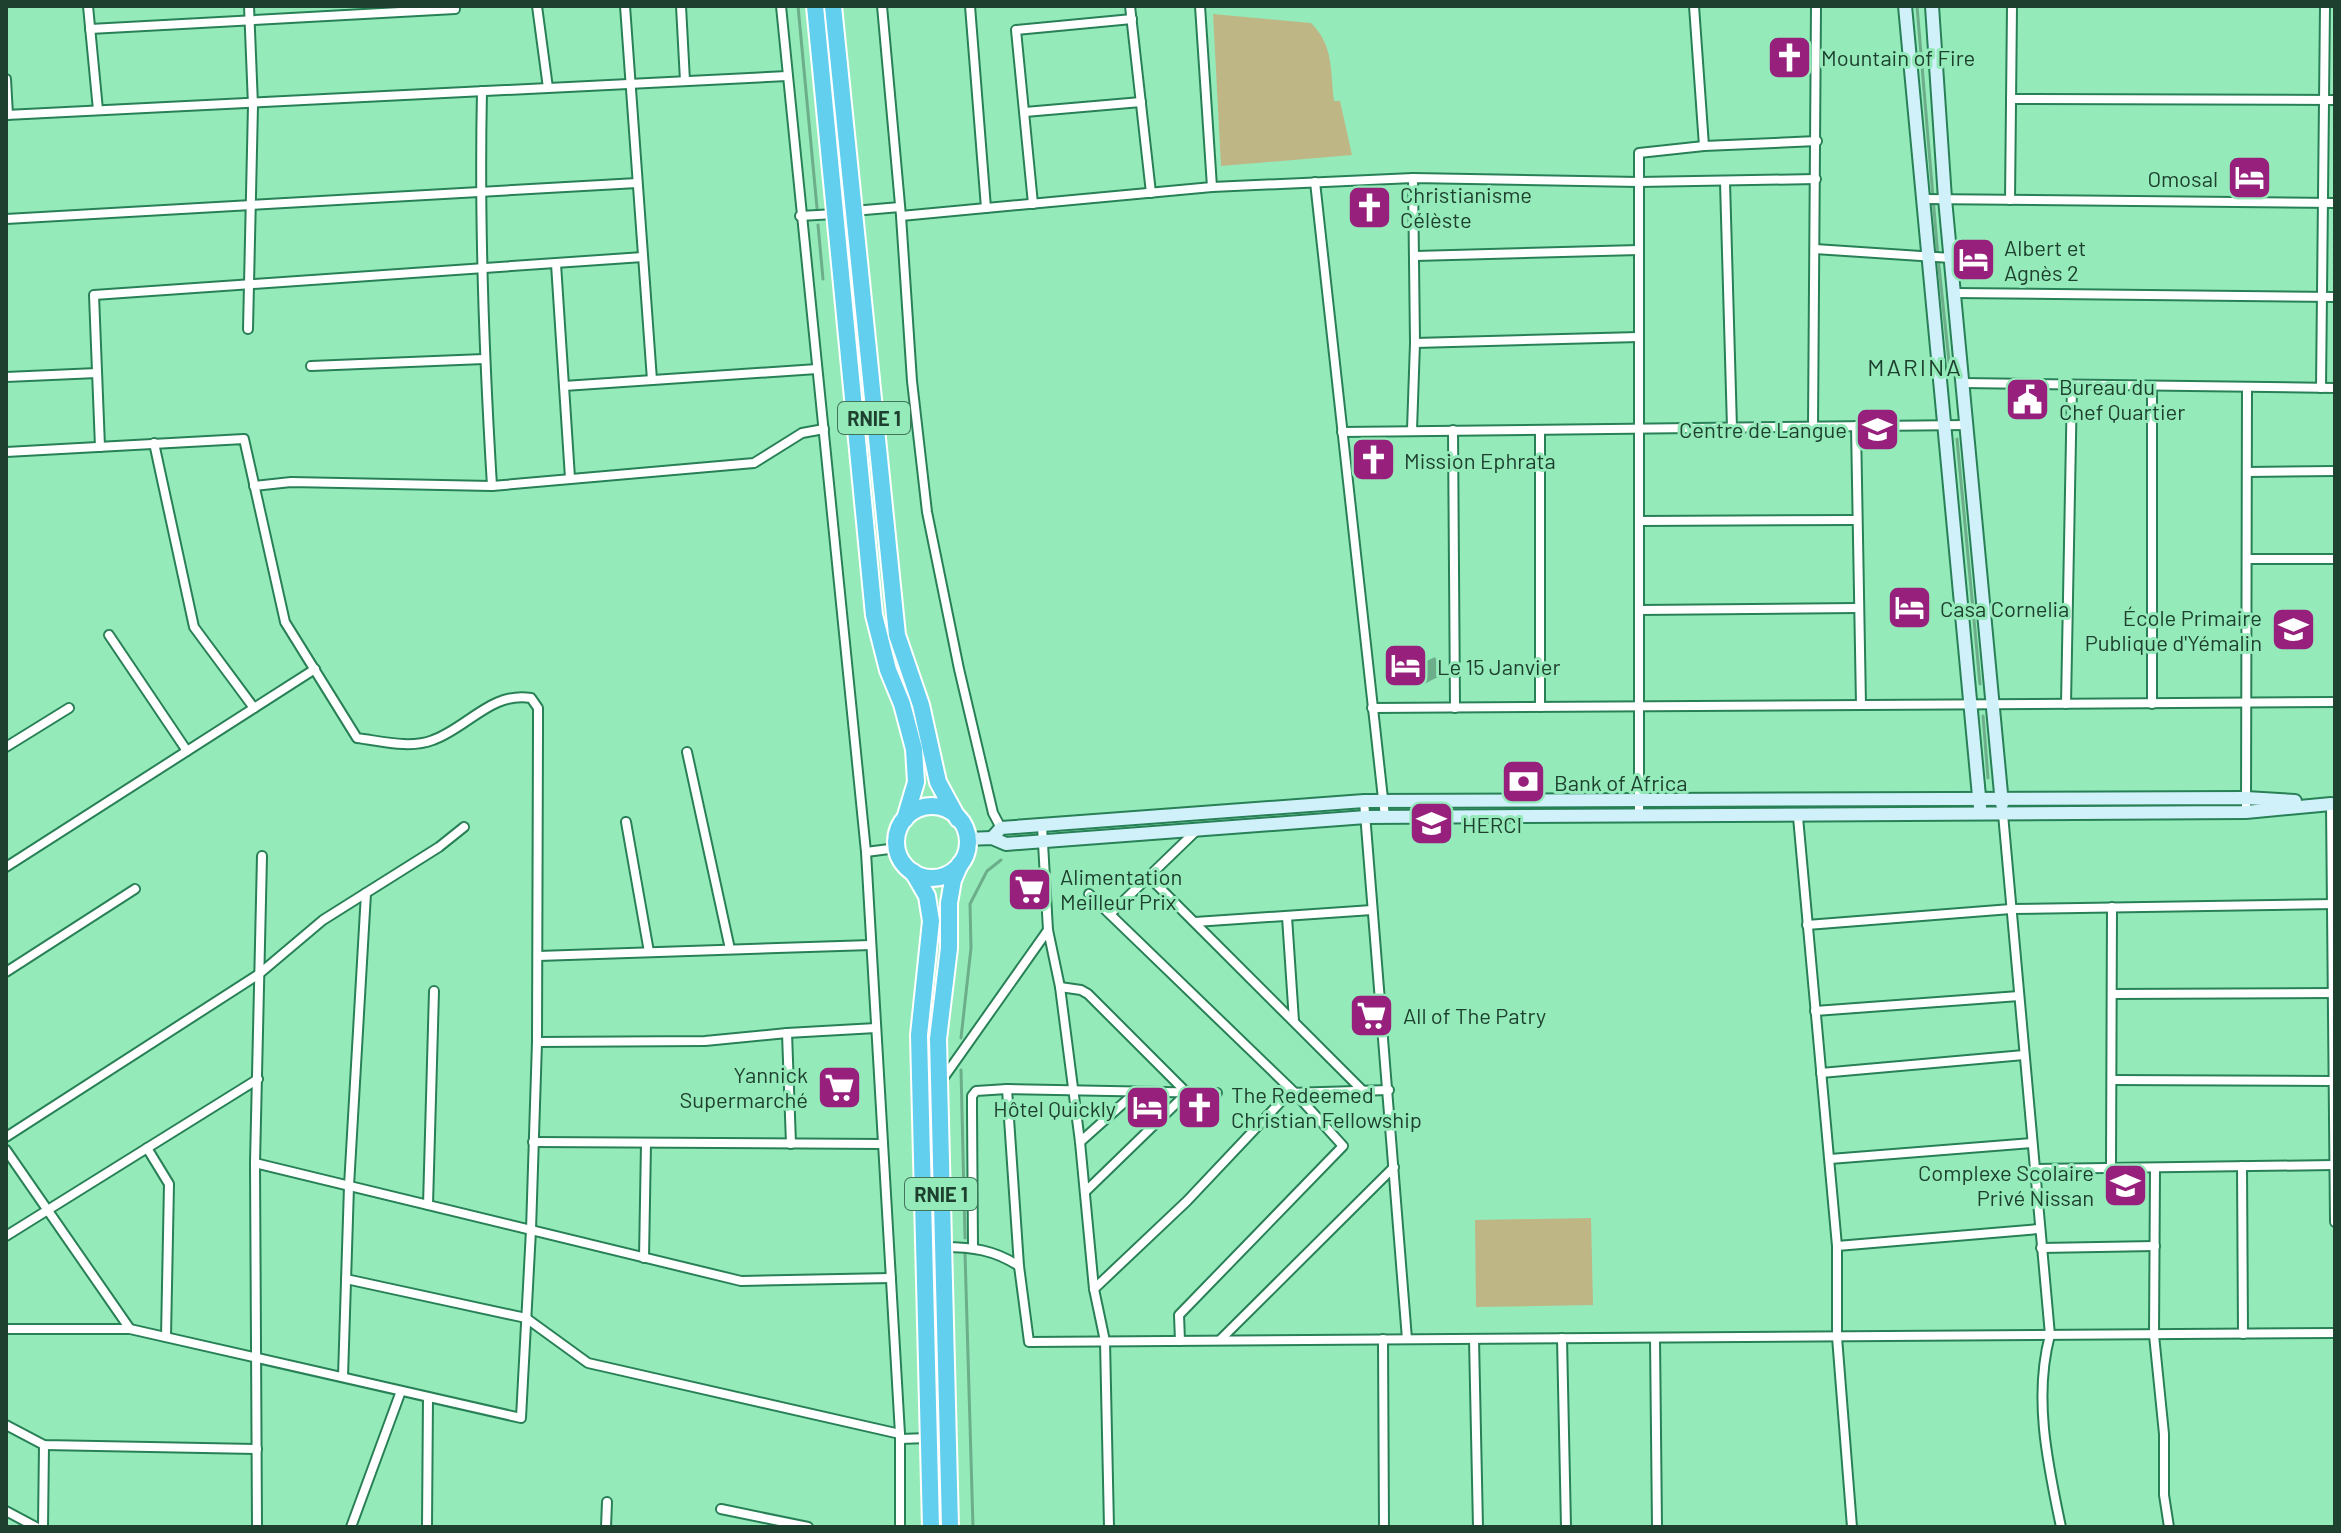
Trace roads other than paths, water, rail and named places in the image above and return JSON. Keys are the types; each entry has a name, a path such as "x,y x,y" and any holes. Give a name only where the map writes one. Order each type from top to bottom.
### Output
{"highway":[{"name":"RNIE 1","path":"815,6 874,615 914,749 916,782 898,833 897,848 902,862 913,872 927,896 931,921 919,1035 931,1527"},
{"name":"RNIE 1","path":"833,6 897,635 921,705 938,782 967,839 949,903 949,948 938,1039 950,1527"},
{"path":"905,819 919,809 930,807 945,809 958,819"},
{"path":"913,872 926,878 938,877 960,864"}],"street":[{"path":"88,6 98,110"},
{"path":"248,329 253,105 249,6"},
{"path":"537,6 548,88"},
{"path":"625,6 652,380"},
{"path":"681,6 685,81"},
{"path":"781,6 866,852 900,1436 900,1527"},
{"path":"882,6 901,211 912,381 927,512 996,833 1006,844 1366,817 1798,817 2246,812 2333,804"},
{"path":"970,6 986,208"},
{"path":"1130,6 1151,193"},
{"path":"1200,6 1212,187"},
{"path":"1694,6 1704,146"},
{"path":"1813,427 1816,6"},
{"path":"1905,6 1981,814"},
{"path":"1932,6 1945,199 2050,1335 2043,1359 2042,1404 2061,1527"},
{"path":"2010,200 2012,6"},
{"path":"2321,388 2325,6"},
{"path":"90,29 455,9"},
{"path":"1033,204 1017,28 1132,19"},
{"path":"6,79 7,115 787,76"},
{"path":"482,91 480,192 484,359 492,486"},
{"path":"2011,99 2335,100"},
{"path":"1025,112 1141,102"},
{"path":"1639,817 1639,153 1704,146 1817,141"},
{"path":"853,211 986,208 1212,187 1413,178 1639,182 1816,179"},
{"path":"1412,430 1415,343 1413,178"},
{"path":"1315,182 1385,817"},
{"path":"1725,182 1732,428"},
{"path":"6,219 637,183"},
{"path":"1923,199 2335,203"},
{"path":"800,216 835,214"},
{"path":"1815,249 1951,258"},
{"path":"1415,256 1639,250"},
{"path":"100,447 94,295 643,257"},
{"path":"556,264 570,478"},
{"path":"1954,293 2335,297"},
{"path":"1415,343 1639,337"},
{"path":"311,366 484,359"},
{"path":"564,386 817,369"},
{"path":"6,377 97,373"},
{"path":"1963,383 2335,388"},
{"path":"2066,704 2072,385"},
{"path":"2152,386 2152,704"},
{"path":"2246,812 2247,387"},
{"path":"1342,432 1967,425"},
{"path":"1856,426 1861,705"},
{"path":"254,486 291,482 492,486 754,463 802,433 824,429"},
{"path":"1453,430 1455,708"},
{"path":"1540,430 1540,707"},
{"path":"6,452 244,439 285,622 357,738 415,744 434,740 496,702 516,697 531,698 538,708 537,1042 521,1418 130,1329 6,1329"},
{"path":"154,443 194,627 254,708"},
{"path":"2247,472 2335,471"},
{"path":"1639,521 1857,520"},
{"path":"2247,559 2335,559"},
{"path":"1639,610 1858,608"},
{"path":"109,635 187,751"},
{"path":"6,867 315,669"},
{"path":"1372,708 2335,702"},
{"path":"6,747 69,708"},
{"path":"687,752 730,949"},
{"path":"967,839 1042,826 1364,801 2246,798 2333,804"},
{"path":"1364,801 1407,1339"},
{"path":"2333,804 2335,1222"},
{"path":"1798,817 1837,1246 1837,1337 1852,1527"},
{"path":"626,822 649,952"},
{"path":"1042,826 1048,930 1060,987 1080,1142 1094,1289 1105,1341 1109,1527"},
{"path":"6,1137 259,974 323,920 439,847 464,827"},
{"path":"1110,914 1197,830"},
{"path":"866,852 897,848"},
{"path":"257,1527 255,1163 262,856"},
{"path":"1149,877 1364,1091"},
{"path":"6,972 135,889"},
{"path":"343,1377 349,1186 366,893"},
{"path":"1089,894 1295,1093 1340,1140 1342,1149 1179,1315 1180,1341"},
{"path":"1807,925 2011,909 2334,904"},
{"path":"2111,1168 2112,907"},
{"path":"1195,922 1372,910"},
{"path":"1287,917 1295,1022"},
{"path":"939,1084 1048,930"},
{"path":"538,956 871,945"},
{"path":"1060,987 1088,994 1187,1093"},
{"path":"428,1205 434,991"},
{"path":"2112,994 2334,993"},
{"path":"1815,1011 2019,996"},
{"path":"537,1042 705,1041 876,1028"},
{"path":"787,1033 791,1144"},
{"path":"1821,1073 2024,1055"},
{"path":"6,1236 258,1079"},
{"path":"2112,1080 2333,1081"},
{"path":"1007,1089 1019,1266 1029,1342 2335,1333"},
{"path":"1094,1289 1187,1201 1289,1093 1389,1090"},
{"path":"973,1247 972,1096 976,1091 1217,1093"},
{"path":"1080,1142 1136,1092"},
{"path":"1085,1192 1187,1093"},
{"path":"533,1142 883,1144"},
{"path":"644,1258 646,1143"},
{"path":"1830,1159 2032,1143"},
{"path":"147,1148 169,1184 166,1337"},
{"path":"6,1150 130,1329"},
{"path":"255,1163 741,1281 891,1278"},
{"path":"2034,1169 2334,1165"},
{"path":"2242,1166 2243,1334"},
{"path":"1220,1340 1394,1167"},
{"path":"2155,1168 2154,1335 2164,1434 2164,1495 2169,1527"},
{"path":"1837,1246 2039,1229"},
{"path":"2041,1248 2155,1246"},
{"path":"943,1247 973,1247 999,1253 1019,1266"},
{"path":"346,1279 526,1318 588,1363 900,1436 928,1438"},
{"path":"1562,1338 1566,1527"},
{"path":"1655,1338 1657,1527"},
{"path":"1383,1339 1384,1527"},
{"path":"1474,1339 1478,1527"},
{"path":"351,1527 401,1391"},
{"path":"427,1527 428,1397"},
{"path":"6,1425 44,1445 257,1449"},
{"path":"43,1527 44,1445"},
{"path":"606,1527 607,1502"},
{"path":"721,1509 808,1527"},
{"path":"6,1511 36,1527"}],"waterway":[{"path":"798,6 817,208"},
{"path":"1917,6 1950,371"},
{"path":"818,225 823,279"},
{"path":"1957,439 1980,684"},
{"path":"1983,716 1988,778"},
{"path":"961,1038 971,948 970,904 987,871 1001,860"},
{"path":"961,1070 965,1238"},
{"path":"965,1253 973,1527"}],"place":[{"name":"Mountain of Fire","path":"1790,57"},
{"name":"Omosal","path":"2249,178"},
{"name":"Christianisme Célèste","path":"1369,207"},
{"name":"Albert et Agnès 2","path":"1973,260"},
{"name":"Bureau du Chef Quartier","path":"2028,399"},
{"name":"Centre de Langue","path":"1878,429"},
{"name":"Mission Ephrata","path":"1373,460"},
{"name":"Casa Cornelia","path":"1909,608"},
{"name":"École Primaire Publique d'Yémalin","path":"2293,630"},
{"name":"Le 15 Janvier","path":"1406,666"},
{"name":"Bank of Africa","path":"1523,782"},
{"name":"HERCI","path":"1431,824"},
{"name":"Alimentation Meilleur Prix","path":"1029,889"},
{"name":"All of The Patry","path":"1372,1015"},
{"name":"Yannick Supermarché","path":"839,1087"},
{"name":"The Redeemed Christian Fellowship","path":"1200,1107"},
{"name":"Hôtel Quickly","path":"1147,1108"},
{"name":"Complexe Scolaire Privé Nissan","path":"2125,1185"}],"district":[{"name":"MARINA","path":"1915,366"}]}
